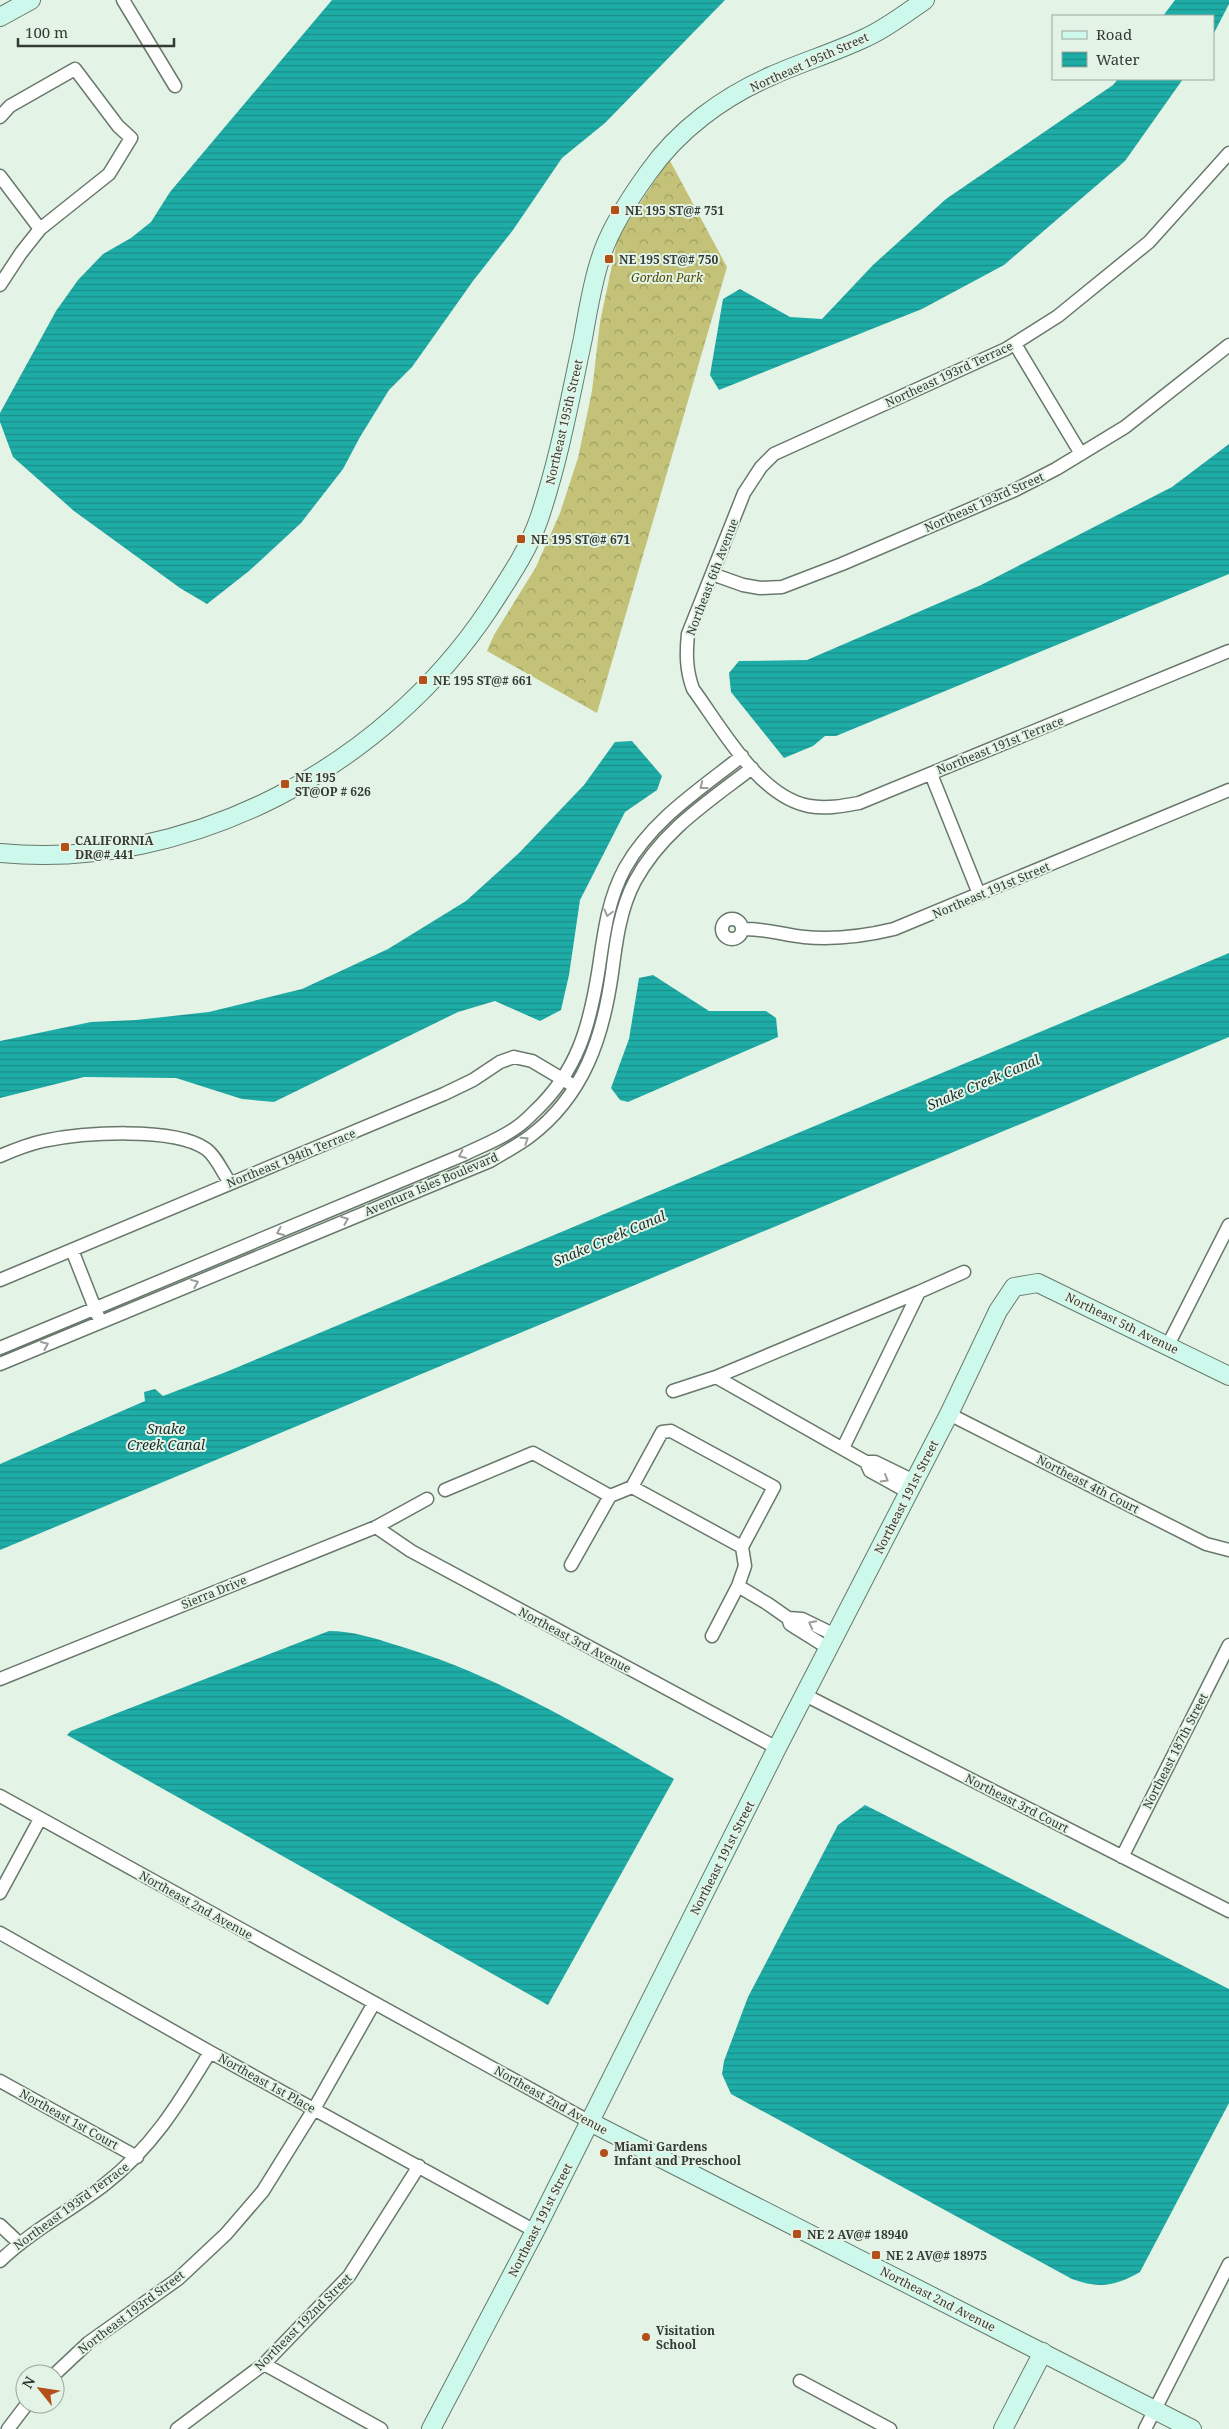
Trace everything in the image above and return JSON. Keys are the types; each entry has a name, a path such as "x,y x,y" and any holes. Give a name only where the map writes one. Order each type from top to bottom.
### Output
{"street":[{"path":"0,17 31,0"},
{"path":"123,0 175,86"},
{"name":"Northeast 195th Street","path":"0,853 26,855 92,854 176,837 211,827 301,785 379,731 434,680 473,633 509,578 537,524 556,466 601,256 616,223 649,172 680,135 717,105 768,78 869,36 925,0"},
{"path":"0,117 10,106 75,69 118,126 131,138 109,174 40,229 0,284"},
{"name":"Northeast 193rd Terrace","path":"761,467 774,454 1014,344 1058,316 1149,242 1229,153"},
{"path":"0,176 40,229"},
{"path":"1014,344 1081,454"},
{"name":"Northeast 193rd Street","path":"712,574 742,585 760,588 782,586 842,564 1014,490 1081,454 1125,427 1229,345"},
{"name":"Northeast 6th Avenue","path":"761,467 744,493 688,634 686,654 688,677 693,689 742,756 769,786"},
{"name":"Northeast 191st Terrace","path":"769,786 797,802 809,806 841,807 859,804 1229,651"},
{"name":"Aventura Isles Boulevard","path":"0,1348 463,1155 518,1127 549,1098 574,1062 587,1030 606,920 613,895 625,869 642,842 659,823 742,756"},
{"name":"Aventura Isles Boulevard","path":"0,1364 490,1161 529,1138 560,1110 576,1087 599,1038 607,1011 624,908 634,882 655,849 676,827 752,768"},
{"path":"931,774 980,894"},
{"name":"Northeast 191st Street","path":"742,929 761,928 813,937 872,934 894,929 1229,790"},
{"name":"Northeast 194th Terrace","path":"0,1280 444,1094 473,1080 500,1062 514,1057 532,1061 576,1087"},
{"path":"0,1156 42,1141 88,1134 166,1137 192,1142 207,1149 230,1184"},
{"path":"1168,1345 1229,1225"},
{"path":"72,1250 100,1322"},
{"path":"673,1391 716,1376 964,1272"},
{"name":"Northeast 5th Avenue","path":"1014,1287 1038,1282 1229,1376"},
{"name":"Northeast 191st Street","path":"431,2429 535,2231 831,1641 948,1414 998,1311 1014,1287"},
{"path":"843,1448 919,1292"},
{"path":"716,1376 866,1462 870,1471 911,1486"},
{"name":"Northeast 4th Court","path":"948,1414 1206,1544 1229,1550"},
{"path":"570,1565 610,1496 632,1487 662,1432 671,1431 774,1487 742,1547 745,1566 738,1586 712,1636"},
{"path":"445,1490 533,1453 610,1496"},
{"path":"632,1487 742,1547"},
{"name":"Sierra Drive","path":"0,1679 376,1526 427,1499"},
{"name":"Northeast 3rd Avenue","path":"376,1526 411,1552 777,1748"},
{"path":"738,1586 788,1618 790,1624 796,1628 831,1641"},
{"name":"Northeast 187th Street","path":"1122,1857 1229,1645"},
{"name":"Northeast 3rd Court","path":"805,1695 1229,1910"},
{"name":"Northeast 2nd Avenue","path":"0,1796 590,2122 1192,2429"},
{"path":"0,1893 40,1819"},
{"name":"Northeast 1st Place","path":"0,1933 210,2052 535,2231"},
{"name":"Northeast 193rd Street","path":"65,2364 88,2342 178,2279 226,2234 263,2191 314,2109 374,2003"},
{"name":"Northeast 193rd Terrace","path":"0,2261 18,2243 104,2184 137,2156 173,2113 210,2052"},
{"name":"Northeast 1st Court","path":"0,2081 137,2156"},
{"name":"Northeast 192nd Street","path":"177,2429 264,2364 350,2276 419,2166"},
{"path":"0,2225 18,2243"},
{"path":"1145,2429 1229,2264"},
{"path":"1003,2429 1043,2352"},
{"path":"264,2364 381,2429"},
{"path":"800,2381 890,2429"},
{"path":"8,2429 19,2414"}],"green space":[{"name":"Gordon Park","path":"669,159 727,267 597,713 487,651 494,635 536,567 560,513 578,458 592,391 600,322 618,237"}],"water":[{"path":"332,0 725,0 605,123 562,158 513,230 473,281 412,367 389,390 343,469 301,523 249,571 207,604 180,588 74,511 13,457 0,422 0,413 56,311 78,280 103,254 131,238 151,222 170,192"},
{"path":"1175,0 1229,0 1229,4 1214,33 1214,15 1164,15"},
{"path":"1117,80 1182,80 1125,161 1004,265 922,309 719,390 710,375 723,299 740,289 790,317 822,319 873,265 946,199 1113,85"},
{"path":"1229,444 1229,574 836,736 825,736 813,746 784,758 731,692 729,673 739,661 807,660 981,585 1172,487"},
{"path":"632,741 662,776 657,790 625,812 580,900 569,975 561,1010 540,1021 495,1001 458,1012 274,1102 242,1099 176,1078 84,1077 0,1098 0,1041 91,1022 136,1020 209,1012 302,989 388,949 466,901 519,853 584,785 615,742"},
{"name":"Snake Creek Canal","path":"1229,953 1229,1037 0,1550 0,1464 145,1401 144,1392 155,1389 163,1396 226,1372"},
{"path":"653,975 709,1011 766,1011 776,1018 778,1037 628,1102 620,1100 611,1088 629,1039 639,978"},
{"path":"329,1631 355,1634 379,1640 468,1671 573,1722 674,1779 548,2005 67,1735 71,1731"},
{"path":"865,1805 1229,1989 1229,2103 1140,2272 1115,2283 1099,2285 1072,2279 731,2094 722,2074 724,2061 748,1997 838,1825"}],"place":[{"name":"NE 195 ST@# 751","path":"615,210"},
{"name":"NE 195 ST@# 750","path":"609,259"},
{"name":"NE 195 ST@# 671","path":"521,539"},
{"name":"NE 195 ST@# 661","path":"423,680"},
{"name":"NE 195 ST@OP # 626","path":"285,784"},
{"name":"CALIFORNIA DR@# 441","path":"65,847"},
{"name":"Miami Gardens Infant and Preschool","path":"604,2153"},
{"name":"NE 2 AV@# 18940","path":"797,2234"},
{"name":"NE 2 AV@# 18975","path":"876,2255"},
{"name":"Visitation School","path":"646,2337"}]}
